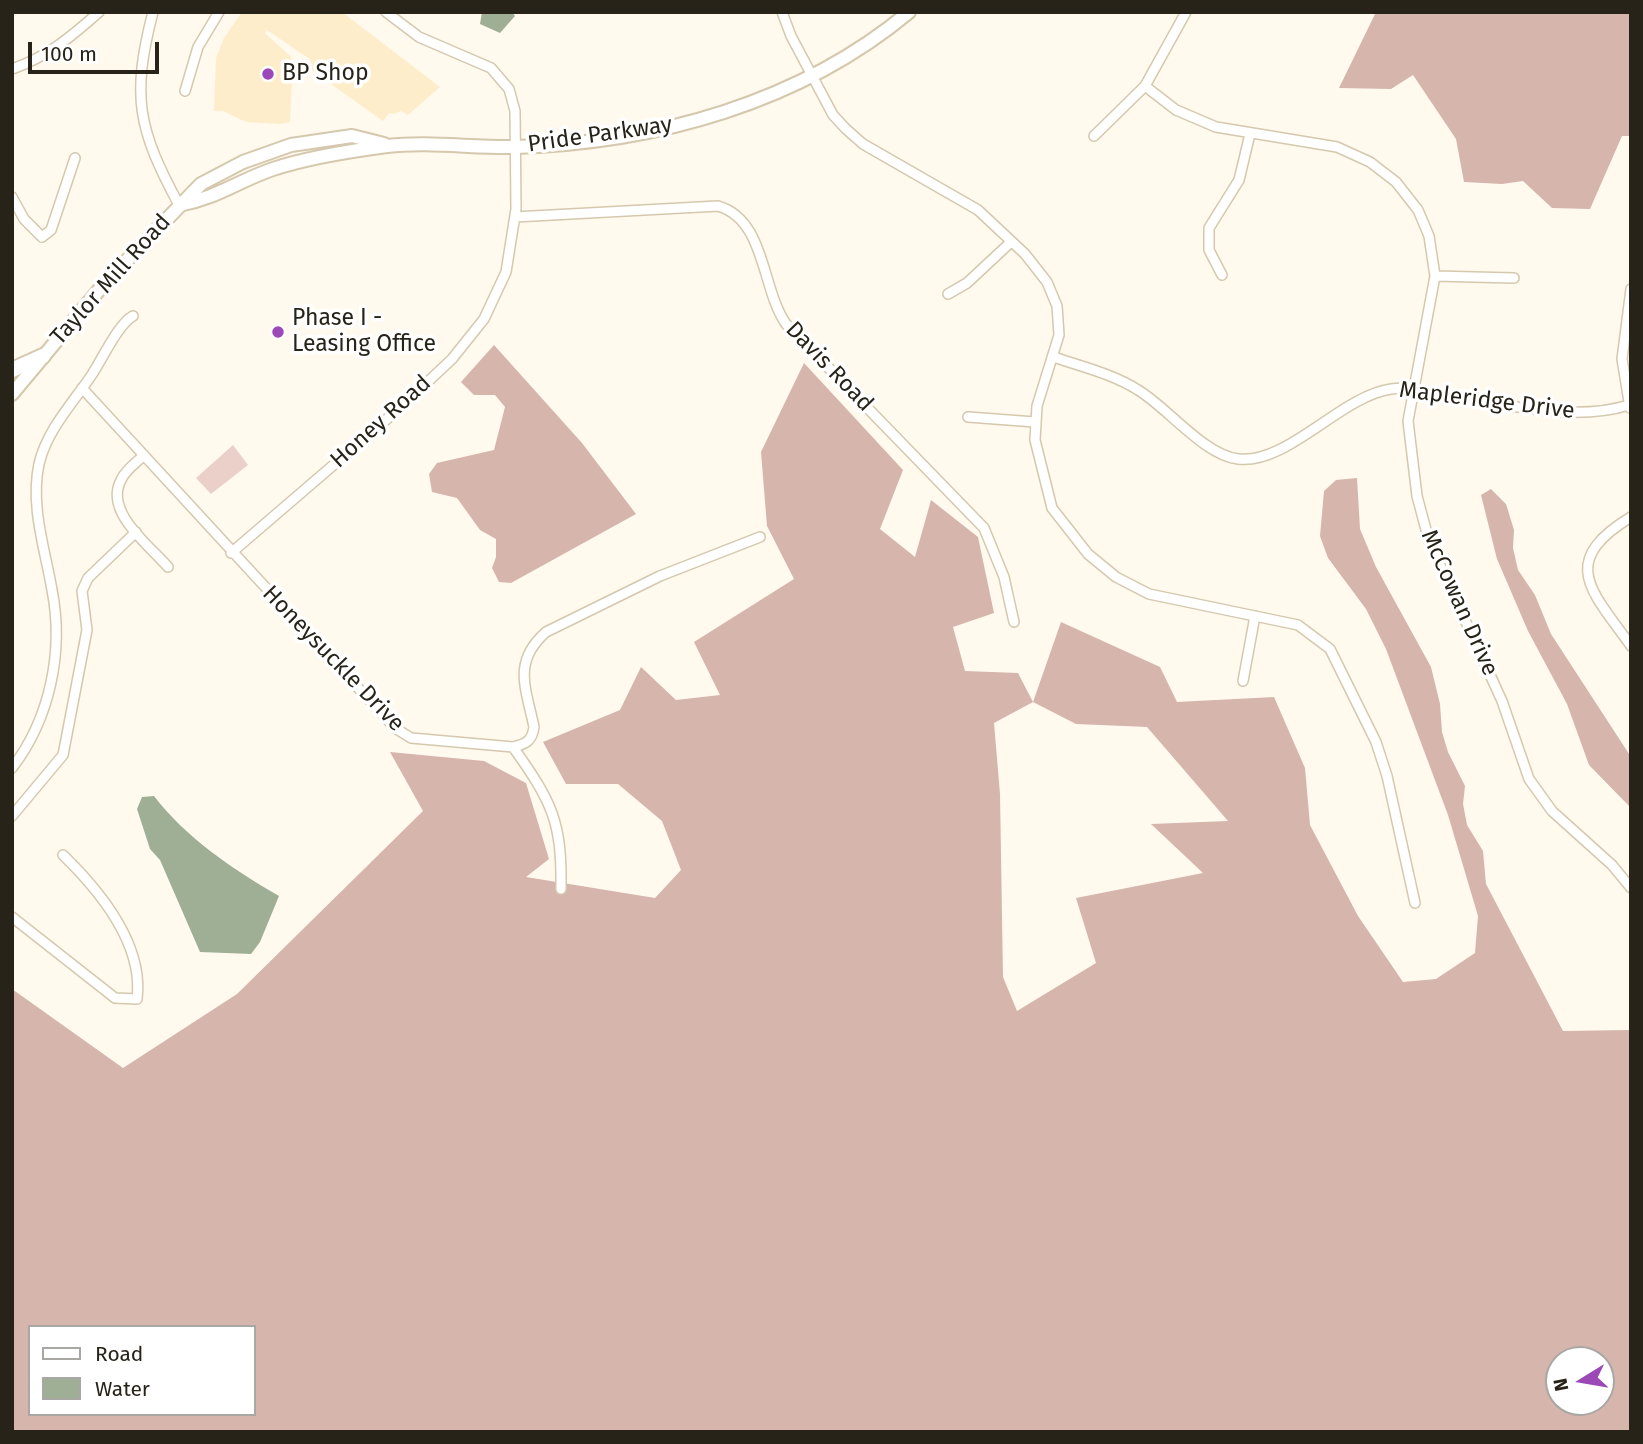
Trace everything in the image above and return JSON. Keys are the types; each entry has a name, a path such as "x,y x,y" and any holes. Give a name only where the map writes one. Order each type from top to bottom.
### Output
{"highway":[{"path":"15,380 43,356"}],"main road":[{"name":"Pride Parkway","path":"179,205 209,199 250,178 298,162 390,146 515,147 600,140 663,129 720,113 813,75 868,43 909,12"},
{"name":"Pride Parkway","path":"179,205 201,184 222,172 291,145 352,136 390,146"},
{"name":"Taylor Mill Road","path":"43,356 104,284 179,205"},
{"path":"12,394 15,380"}],"street":[{"path":"12,69 38,60 99,12"},
{"name":"Taylor Mill Road","path":"153,12 143,49 140,74 143,125 179,205"},
{"path":"185,91 198,47 219,12"},
{"name":"Honey Road","path":"231,553 401,407 473,337 506,272 515,217 513,99 501,77 481,63 419,37 386,12"},
{"path":"782,12 791,36 833,115 855,138 961,198 1012,242 1039,270 1051,289 1059,324 1054,357 1035,422 1039,467 1052,508 1088,554 1107,571 1149,594 1298,625 1315,635 1330,649 1376,742 1387,776 1415,903"},
{"path":"1094,136 1145,86 1186,12"},
{"name":"McCowan Drive","path":"1145,86 1195,119 1216,127 1337,147 1383,170 1408,195 1418,210 1429,236 1435,276 1411,390 1409,440 1425,528 1502,701 1529,779 1552,811 1612,865 1631,888"},
{"path":"1222,275 1209,250 1209,228 1240,180 1250,134"},
{"path":"12,197 24,219 42,237 51,230 75,158"},
{"name":"Davis Road","path":"515,217 718,206 731,210 747,224 775,308 786,324 984,528 1004,578 1014,622"},
{"path":"948,294 967,283 1012,242"},
{"path":"1435,276 1514,278"},
{"path":"1630,408 1622,359 1631,289"},
{"path":"12,768 43,710 55,656 56,619 38,522 37,476 50,434 125,320 133,316"},
{"name":"Mapleridge Drive","path":"1054,357 1122,381 1140,391 1210,447 1237,459 1275,452 1372,395 1391,389 1581,412 1630,408"},
{"name":"Honeysuckle Drive","path":"82,388 231,553 400,732 411,738 513,747"},
{"path":"968,417 1035,422"},
{"path":"144,456 121,480 117,495 120,511 168,567"},
{"path":"1631,517 1602,536 1594,545 1586,565 1591,587 1631,646"},
{"path":"12,816 62,755 88,630 83,586 136,532"},
{"path":"561,889 562,851 557,820 537,780 513,747 529,742 533,736 523,667 531,645 546,632 660,576 760,537"},
{"path":"1243,681 1255,616"},
{"path":"12,917 115,998 137,999 134,963 116,918 93,884 63,855"}],"shaded area":[{"path":"242,12 342,12 440,87 408,115 401,111 389,113 383,121 310,69 311,60 267,30 265,33 293,62 290,122 246,122 223,111 214,111 216,58 224,38"},
{"path":"1376,12 1631,12 1631,136 1622,136 1590,209 1552,208 1523,181 1502,184 1464,182 1456,139 1413,75 1391,89 1339,88"},
{"path":"494,345 582,443 636,514 511,583 499,582 492,568 496,557 496,539 480,530 457,498 432,492 429,474 437,463 494,450 505,407 495,395 474,395 461,382"},
{"path":"804,363 903,470 880,529 915,557 931,500 978,537 994,613 953,627 965,671 1018,673 1033,702 1061,622 1160,667 1177,702 1274,697 1305,768 1310,825 1358,916 1403,982 1436,979 1475,953 1478,916 1448,815 1386,649 1366,609 1328,558 1320,536 1324,491 1336,480 1357,478 1360,529 1376,567 1431,667 1440,704 1442,732 1448,752 1465,786 1463,804 1467,825 1483,851 1486,884 1563,1031 1631,1030 1631,1432 12,1432 12,989 123,1068 237,994 423,811 390,752 484,761 526,783 549,859 526,877 655,898 681,870 662,821 618,784 566,784 543,742 620,710 641,667 676,700 720,695 694,642 794,579 767,526 761,452","holes":["1033,702 1076,724 1147,727 1228,821 1151,824 1203,873 1076,898 1096,963 1017,1011 1003,977 1000,794 994,723"]},
{"path":"233,445 248,465 211,494 196,478"},
{"path":"1491,489 1506,504 1514,530 1513,548 1518,570 1535,595 1551,634 1631,757 1631,808 1589,765 1567,704 1528,631 1497,559 1481,495"}],"water":[{"path":"482,12 512,12 515,16 500,33 480,24"},
{"path":"154,796 181,826 212,852 279,896 260,942 251,954 200,952 160,860 150,849 137,809 142,797"}],"place":[{"name":"BP Shop","path":"268,74"},
{"name":"Phase I - Leasing Office","path":"278,332"}]}
